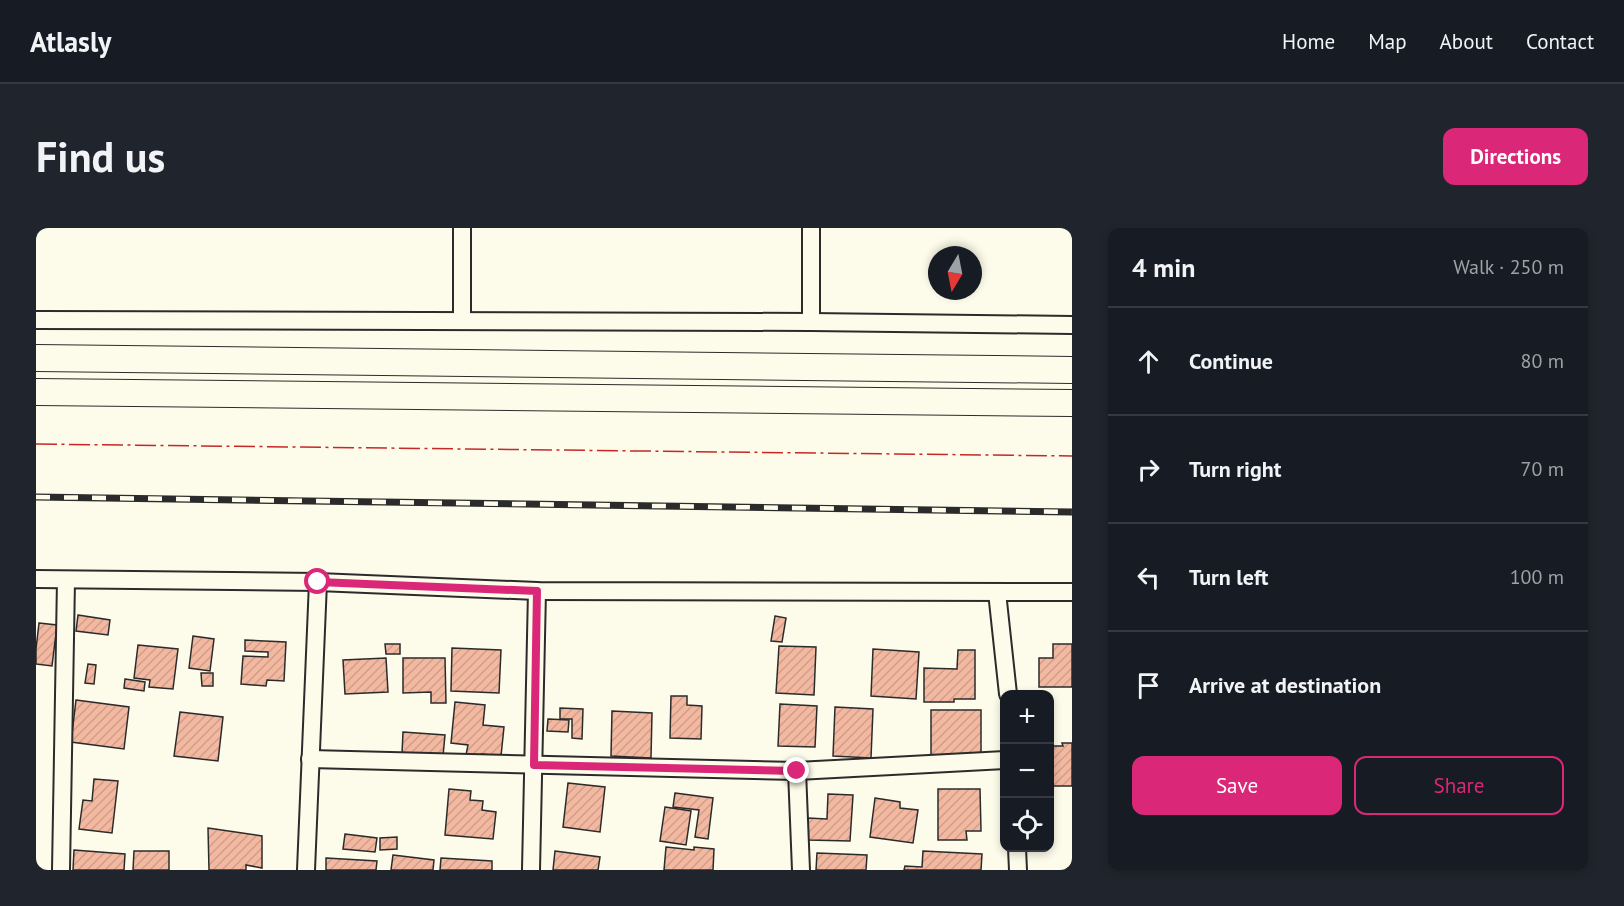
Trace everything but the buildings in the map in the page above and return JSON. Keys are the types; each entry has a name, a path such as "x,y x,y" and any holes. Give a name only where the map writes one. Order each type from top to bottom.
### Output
{"main road":[{"path":"36,358 1072,370"},
{"path":"36,392 1072,403"}],"street":[{"path":"462,228 462,321"},
{"path":"811,228 811,322"},
{"path":"36,320 1072,325"},
{"path":"36,579 318,582 537,591 1072,592"},
{"path":"61,870 66,580"},
{"path":"306,870 318,582"},
{"path":"531,870 537,591"},
{"path":"997,592 1008,690"},
{"path":"310,759 797,771 1000,760"},
{"path":"797,771 801,870"},
{"path":"1017,852 1018,870"}],"railway":[{"path":"36,497 1072,512"}],"power":[{"path":"36,444 1072,456"}],"route":[{"path":"318,582 537,591 534,765 797,771"}]}
